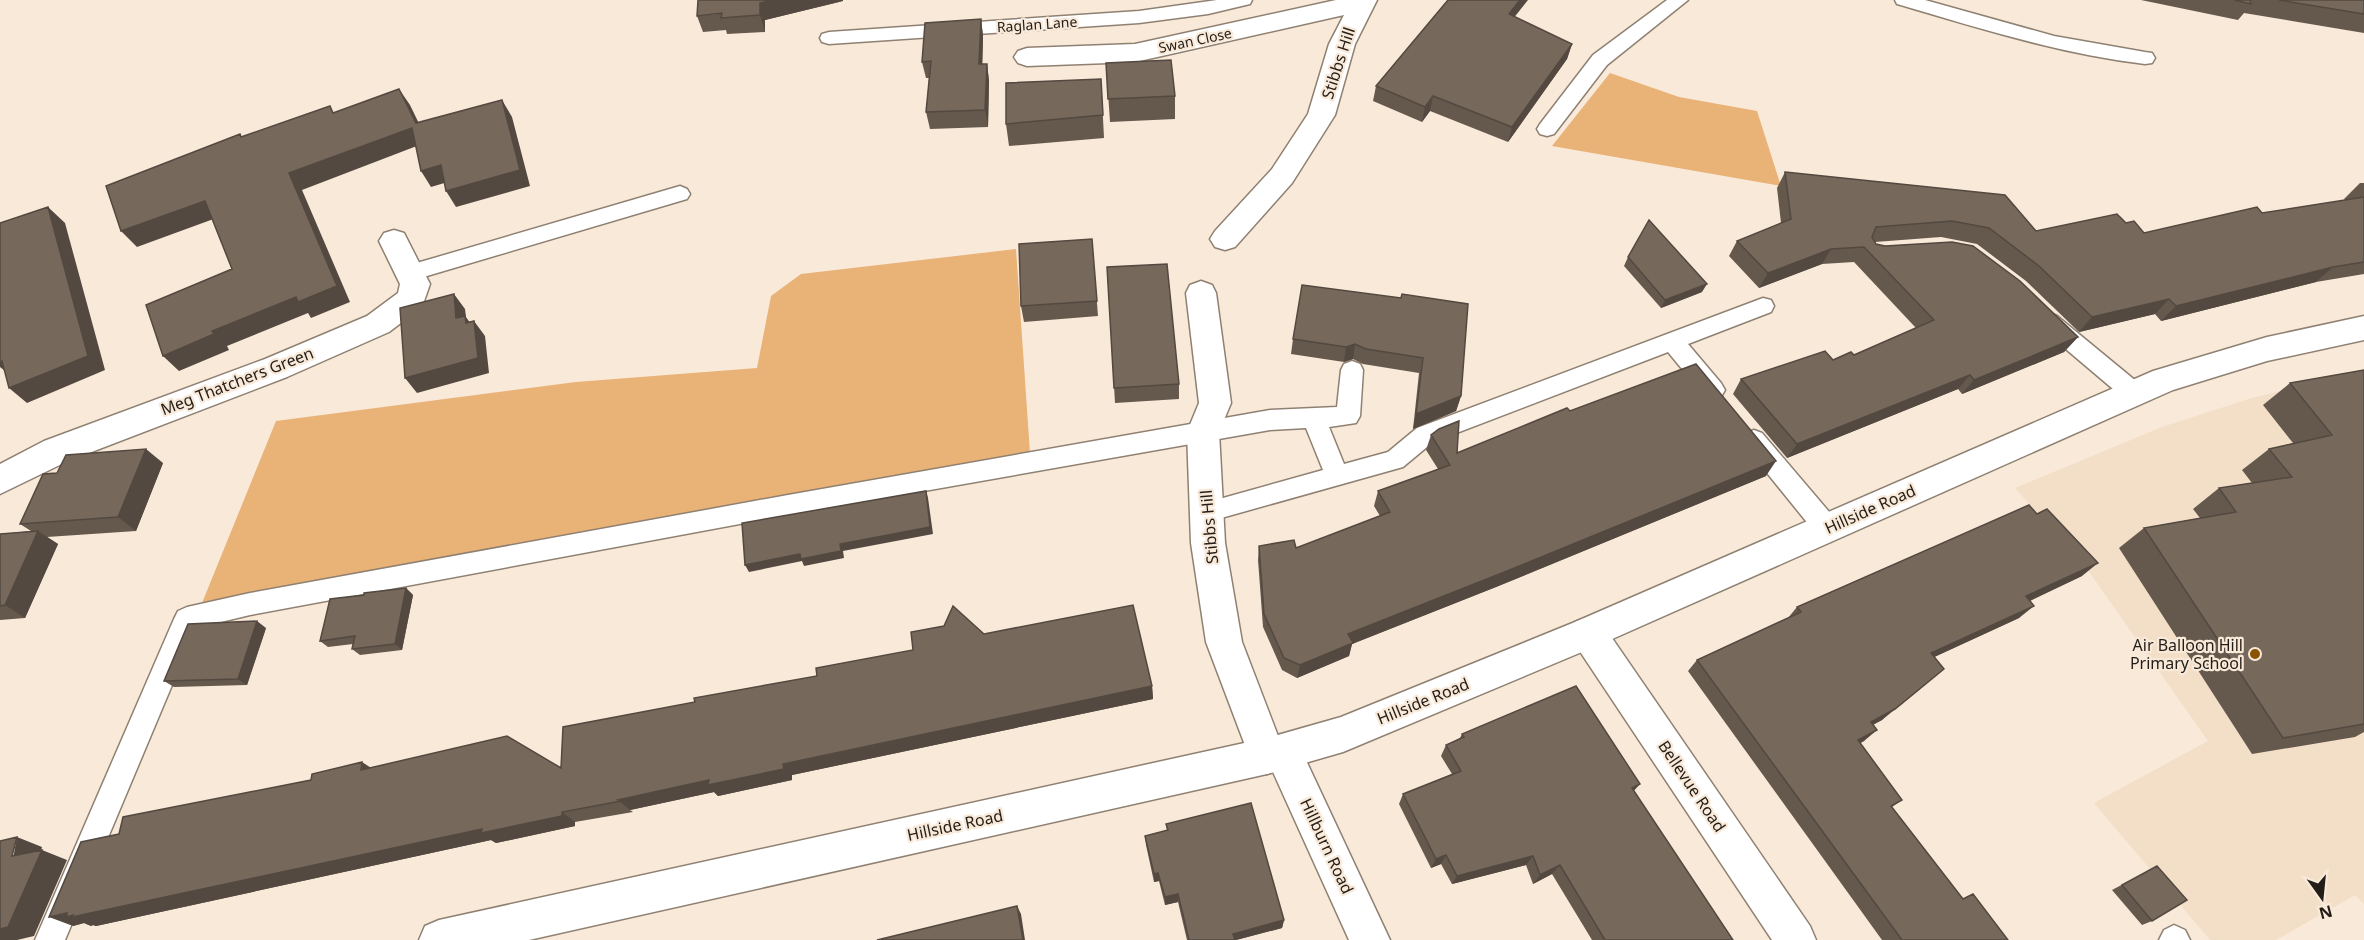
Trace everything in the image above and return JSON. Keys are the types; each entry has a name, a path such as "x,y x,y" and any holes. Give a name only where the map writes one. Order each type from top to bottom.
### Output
{"street":[{"name":"Swan Close","path":"1027,57 1135,53 1362,2"},
{"name":"Stibbs Hill","path":"1225,239 1282,176 1321,115 1341,44 1362,2"},
{"path":"394,241 411,273"},
{"name":"Meg Thatchers Green","path":"0,480 56,451 276,368 378,324 411,299 415,284 411,273"},
{"name":"Stibbs Hill","path":"1201,293 1215,403 1203,432 1208,543 1224,642 1275,754"},
{"name":"Hillside Road","path":"439,940 1275,754 1343,734 1588,633 2164,380 2267,349 2364,328"},
{"name":"Bellevue Road","path":"1588,633 1796,940"},
{"name":"Hillburn Road","path":"1275,754 1370,940"}],"lane":[{"name":"Raglan Lane","path":"829,38 1139,17 1208,8 1243,0"},
{"path":"1547,129 1600,60 1679,0"},
{"path":"1904,0 2113,55 2145,58"},
{"path":"411,273 680,194"},
{"path":"2033,305 2057,330 2134,393"},
{"path":"1207,512 1395,460 1425,435 1763,306"},
{"path":"1672,341 1827,528"},
{"path":"50,940 187,619 250,604 788,505 1270,420 1348,416 1352,370"},
{"path":"1313,417 1332,464"}],"shaded area":[{"path":"1610,73 1679,97 1757,111 1781,186 1552,146"},
{"path":"1016,249 1030,453 202,603 276,421 576,382 757,368 771,296 801,274"},
{"name":"Air Balloon Hill Primary School","path":"2364,371 2364,904 2355,895 2276,940 2210,940 2094,803 2208,741 2085,566 2015,488 2162,427 2252,398"}],"building":[{"path":"698,0 772,0 760,3 760,15 721,18 722,13 697,16"},
{"path":"1448,0 1520,0 1509,14 1572,44 1512,127 1433,96 1425,107 1376,86"},
{"path":"2234,0 2250,0 2251,4"},
{"path":"2279,0 2364,0 2364,14"},
{"path":"981,19 979,64 987,64 985,110 926,112 931,61 922,62 925,23"},
{"path":"1171,60 1175,96 1108,99 1106,63"},
{"path":"1101,79 1103,115 1006,124 1006,83"},
{"path":"399,89 416,123 502,100 520,170 446,191 441,165 421,171 412,128 289,173 337,286 298,302 296,297 212,331 214,334 163,356 146,305 232,269 205,201 121,231 106,186 240,134 241,137 330,106 333,113"},
{"path":"1785,172 2005,195 2036,231 2117,214 2126,223 2134,221 2144,233 2257,207 2262,213 2364,197 2364,262 2333,267 2176,306 2169,299 2092,317 2039,266 1989,228 1952,221 1876,227 1872,237 1876,244 1885,246 1952,242 1973,246 2020,281 2078,337 1974,380 1970,375 1797,444 1741,379 1825,351 1833,360 1851,352 1854,355 1934,320 1864,247 1831,249 1768,273 1737,241 1791,219"},
{"path":"48,207 88,356 9,388 2,361 0,362 0,223"},
{"path":"1649,220 1707,284 1665,300 1628,257"},
{"path":"1092,239 1097,301 1021,306 1019,244"},
{"path":"1167,264 1179,384 1114,388 1107,267"},
{"path":"1302,285 1401,298 1402,294 1468,304 1461,396 1416,414 1423,358 1366,349 1355,344 1346,347 1293,339"},
{"path":"454,294 456,318 465,316 466,323 474,321 478,358 405,378 400,308"},
{"path":"1696,364 1776,461 1348,634 1353,643 1300,665 1284,658 1264,614 1259,546 1294,540 1296,548 1390,512 1378,491 1450,465 1431,435 1439,429 1459,421 1457,453 1567,408 1570,411"},
{"path":"2364,370 2364,724 2283,738 2144,528 2236,512 2219,488 2292,477 2269,449 2332,435 2290,383"},
{"path":"146,449 118,517 20,524 43,474 57,473 66,455"},
{"path":"926,491 930,527 840,544 841,551 801,559 800,554 745,565 742,523"},
{"path":"2029,505 2037,514 2047,509 2098,563 2026,596 2034,606 1931,653 1944,669 1895,709 1871,722 1877,730 1858,740 1902,800 1891,806 1963,899 1973,894 2008,940 1902,940 1697,660 1801,612 1797,607"},
{"path":"38,531 5,605 0,606 0,534"},
{"path":"406,588 395,644 352,649 355,636 320,641 330,599"},
{"path":"1133,605 1152,686 783,764 784,769 708,785 709,780 618,800 621,801 562,812 562,816 481,833 482,829 72,917 73,915 67,917 67,913 49,917 81,842 119,834 123,817 311,780 312,774 362,762 361,770 507,736 561,768 563,727 695,702 694,698 817,676 816,668 913,650 911,632 944,626 953,606 984,634"},
{"path":"257,621 238,679 164,681 188,624"},
{"path":"1576,686 1640,784 1632,788 1733,940 1605,940 1560,865 1540,875 1533,856 1457,876 1446,855 1436,859 1403,794 1461,771 1446,745 1464,737 1462,734"},
{"path":"1251,803 1284,920 1233,934 1235,940 1189,940 1178,894 1165,897 1158,873 1154,874 1145,836 1168,830 1166,824"},
{"path":"17,837 12,856 42,850 8,927 0,929 0,841"},
{"path":"2157,866 2187,900 2152,921 2122,885"},
{"path":"1017,906 1023,940 877,940"}],"place":[{"name":"Air Balloon Hill Primary School","path":"2255,654"}]}
